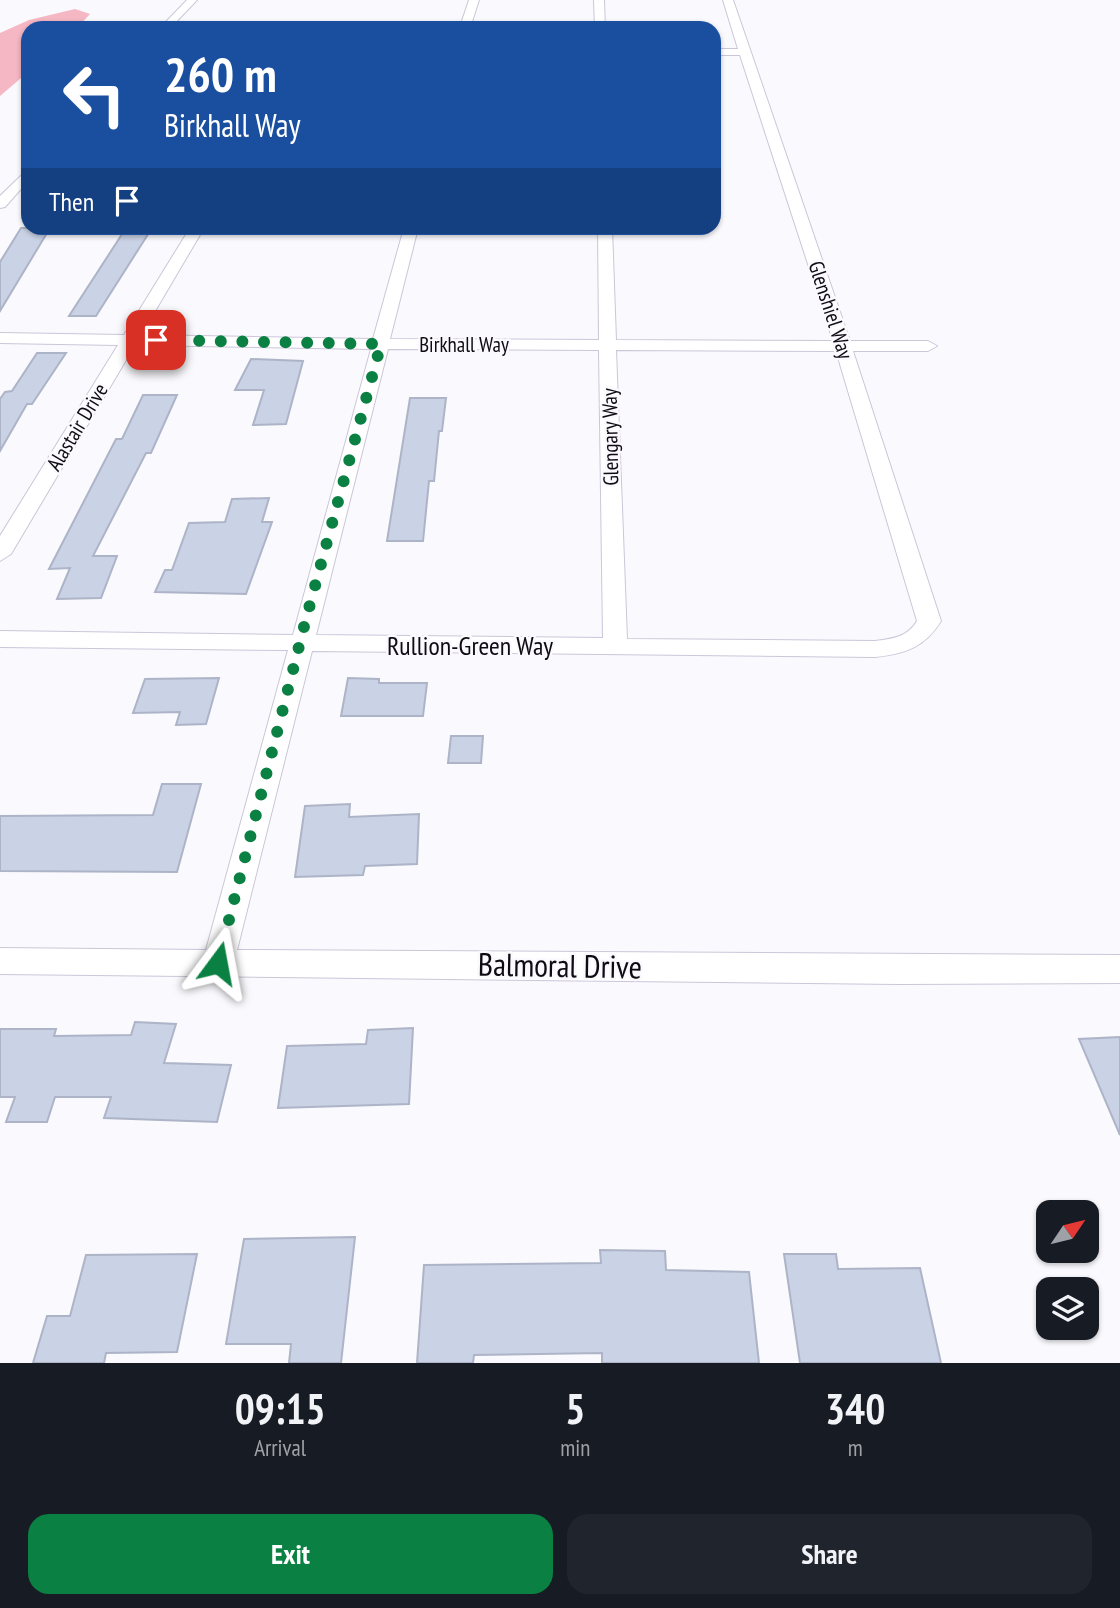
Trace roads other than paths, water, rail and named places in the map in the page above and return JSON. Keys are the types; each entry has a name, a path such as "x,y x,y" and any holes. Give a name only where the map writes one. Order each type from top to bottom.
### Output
{"street":[{"path":"172,21 192,0"},
{"path":"467,21 474,0"},
{"path":"599,0 600,21"},
{"name":"Glenshiel Way","path":"728,0 743,52 802,218 929,621"},
{"path":"721,52 743,52"},
{"path":"0,204 21,181"},
{"name":"Alastair Drive","path":"0,554 193,235"},
{"path":"218,963 409,235"},
{"name":"Glengary Way","path":"605,235 615,646"},
{"name":"Birkhall Way","path":"0,338 381,344 928,346"},
{"name":"Rullion-Green Way","path":"0,639 878,649 904,643 920,635 929,621"},
{"name":"Balmoral Drive","path":"0,961 899,970 1120,969"}]}
